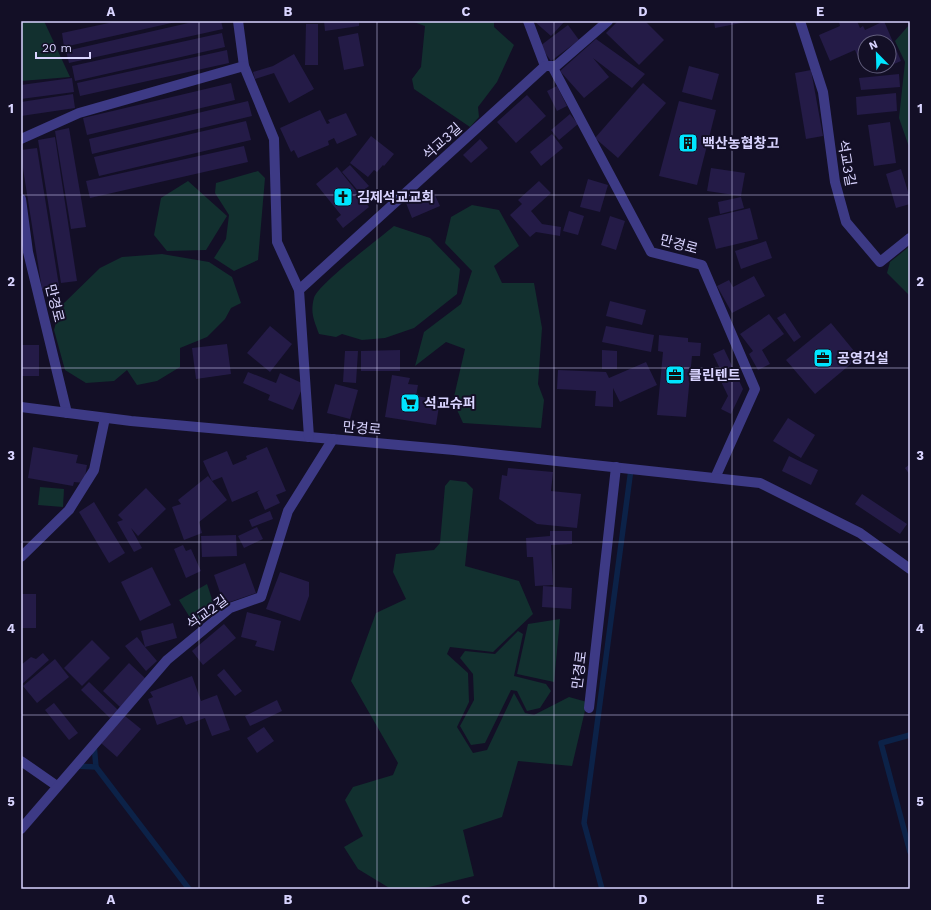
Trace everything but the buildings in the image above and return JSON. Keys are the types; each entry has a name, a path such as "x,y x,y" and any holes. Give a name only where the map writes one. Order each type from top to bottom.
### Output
{"street":[{"path":"238,21 244,66 274,139 277,242 298,290 309,437"},
{"path":"528,21 548,66"},
{"name":"석교3길","path":"298,290 548,66 556,66 608,21"},
{"name":"석교3길","path":"800,21 823,92 835,182 846,222 880,262 910,238"},
{"path":"21,139 79,113 244,66"},
{"name":"만경로","path":"548,66 651,252 702,265 755,389 715,478"},
{"name":"만경로","path":"21,199 28,252 67,413"},
{"name":"만경로","path":"21,407 106,418 454,450 760,483 860,533 910,569"},
{"path":"21,557 69,510 94,470 106,418"},
{"name":"석교2길","path":"21,829 167,660 230,608 261,597 288,511 333,439"},
{"name":"만경로","path":"589,708 616,467"},
{"path":"21,761 57,786"}],"green space":[{"path":"21,21 44,21 70,77 21,81"},
{"path":"411,21 494,21 494,27 514,45 497,82 478,107 479,117 470,127 414,89 412,79 421,67 425,26"},
{"path":"910,24 910,147 899,118 905,62 897,45 897,39"},
{"path":"258,171 265,178 258,260 234,271 214,258 226,239 229,215 215,193 216,183"},
{"path":"188,181 227,216 206,250 167,251 154,235 161,198"},
{"path":"472,205 499,210 519,246 494,266 502,283 534,283 542,328 538,384 544,400 541,428 463,423 453,401 465,349 446,342 415,366 424,332 461,304 472,271 445,243 451,217"},
{"path":"394,226 430,238 460,269 457,294 414,328 385,338 362,340 342,334 336,337 319,334 312,308 314,298 318,291 337,272"},
{"path":"910,246 910,296 887,273 890,262"},
{"path":"162,254 209,262 232,277 241,303 231,308 225,319 207,337 180,348 180,367 157,381 137,385 127,370 114,381 86,383 65,370 54,330 60,307 100,268 122,257"},
{"path":"450,480 466,482 473,489 465,566 519,581 533,614 493,652 450,647 447,654 468,673 469,702 457,727 473,753 487,750 514,693 525,713 534,715 569,697 587,702 572,766 518,761 502,817 463,830 474,876 421,889 391,889 358,869 344,847 363,836 345,800 353,787 393,775 398,763 351,681 376,613 406,599 393,572 396,554 434,550 440,543 445,486"},
{"path":"40,487 64,489 63,507 38,505"},
{"path":"207,584 216,611 194,624 179,600"},
{"path":"560,619 554,682 517,674 528,624"},
{"path":"518,631 523,634 514,676 546,684 551,691 540,708 527,711 517,691 511,690 485,743 471,745 460,726 474,700 473,674 460,658 465,651 495,654"}],"waterway":[{"path":"602,889 584,823 631,469"},
{"path":"910,735 881,743 910,852"},
{"path":"94,744 96,767"},
{"path":"75,766 96,767 189,889"}],"place":[{"name":"백산농협창고","path":"688,143"},
{"name":"김제석교교회","path":"343,197"},
{"name":"공영건설","path":"823,358"},
{"name":"클린텐트","path":"675,375"},
{"name":"석교슈퍼","path":"410,403"}]}
